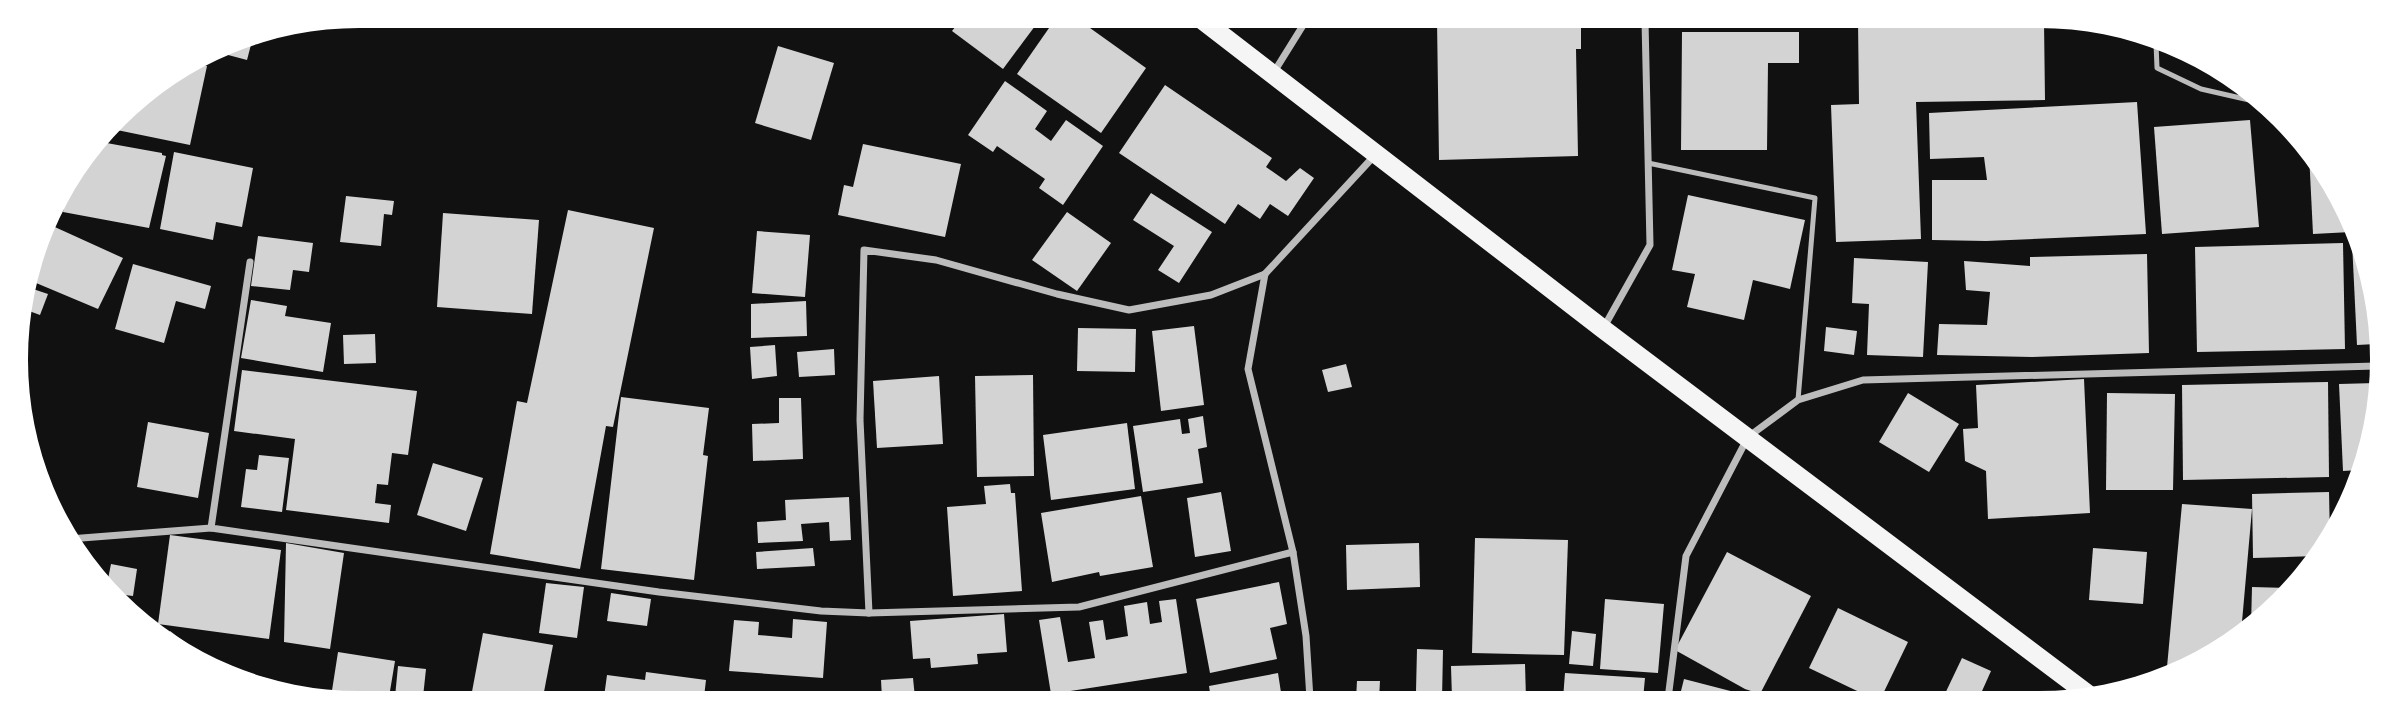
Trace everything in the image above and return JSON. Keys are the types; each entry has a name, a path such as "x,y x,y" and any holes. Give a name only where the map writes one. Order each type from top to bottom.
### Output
{"highway":[{"path":"1213,28 1603,329 2080,688"}],"street":[{"path":"1272,74 1301,28"},
{"path":"1603,329 1650,245 1645,28"},
{"path":"869,613 860,420 864,250 936,260 1057,294 1129,310 1212,295 1265,274 1376,153"},
{"path":"211,527 250,262"},
{"path":"1265,274 1248,369 1293,552 1306,636 1309,691"},
{"path":"1669,691 1686,556 1748,438 1798,400 1863,380 2370,366"},
{"path":"80,538 211,527 659,592 821,611 869,613 1079,607 1293,552"}],"lane":[{"path":"2156,50 2157,68 2201,89 2242,98"},
{"path":"1648,163 1815,198 1798,400"}],"building":[{"path":"954,28 1034,28 1003,69 952,31"},
{"path":"1049,28 1090,28 1146,68 1101,133 1017,74"},
{"path":"1437,28 1581,28 1581,49 1576,49 1578,156 1439,160"},
{"path":"1858,28 2044,28 2045,100 1916,102 1921,239 1836,242 1831,105 1859,104"},
{"path":"1682,32 1799,32 1799,63 1768,63 1767,150 1681,150"},
{"path":"778,46 834,63 811,140 755,123"},
{"path":"250,47 247,60 228,55"},
{"path":"206,66 207,66 190,145 120,131 175,84"},
{"path":"1005,81 1047,111 1035,129 1051,141 1066,120 1103,146 1063,205 1039,188 1045,179 997,146 993,152 968,135"},
{"path":"1165,85 1272,158 1266,167 1286,181 1300,168 1314,178 1288,216 1270,204 1260,219 1238,204 1225,224 1119,153"},
{"path":"2137,102 2146,234 1986,241 1932,240 1932,180 1987,180 1984,157 1930,159 1929,113"},
{"path":"2250,120 2259,227 2162,234 2154,127"},
{"path":"108,143 166,156 149,228 63,212 84,175"},
{"path":"863,144 961,164 945,237 838,215 844,185 853,187"},
{"path":"174,152 253,168 242,227 216,222 213,240 160,229"},
{"path":"2310,170 2326,194 2345,232 2313,234"},
{"path":"1151,193 1212,232 1179,283 1158,270 1174,246 1133,220"},
{"path":"1688,195 1805,220 1790,289 1753,280 1744,320 1687,307 1695,274 1672,270"},
{"path":"346,196 394,201 392,215 384,214 381,246 340,242"},
{"path":"568,210 654,228 613,427 606,426 580,569 490,554 517,401 527,403"},
{"path":"1067,212 1111,243 1077,291 1032,260"},
{"path":"443,213 539,220 532,314 437,307"},
{"path":"56,227 123,258 98,309 37,283"},
{"path":"757,231 810,235 805,297 752,293"},
{"path":"258,236 313,243 309,272 293,270 290,290 251,286"},
{"path":"2343,243 2345,349 2197,352 2195,247"},
{"path":"2147,254 2149,353 2032,357 1937,355 1939,324 1987,325 1990,292 1966,290 1964,261 2030,266 2030,257"},
{"path":"2353,255 2364,295 2369,338 2369,344 2357,345"},
{"path":"1854,258 1928,262 1923,357 1867,355 1869,304 1852,303"},
{"path":"133,264 211,286 205,309 176,301 164,343 115,329"},
{"path":"35,290 48,294 40,315 32,312"},
{"path":"251,300 287,306 285,316 331,323 323,372 241,358"},
{"path":"806,301 807,336 751,338 751,304"},
{"path":"1194,326 1204,405 1161,411 1152,331"},
{"path":"1826,327 1857,331 1854,355 1824,351"},
{"path":"1078,328 1136,329 1135,372 1077,371"},
{"path":"375,334 376,363 344,364 343,335"},
{"path":"775,345 777,376 752,379 750,347"},
{"path":"834,349 835,375 799,377 797,352"},
{"path":"1346,364 1352,387 1328,392 1322,370"},
{"path":"242,370 417,391 408,455 392,453 388,485 377,484 375,503 391,505 389,523 286,510 295,439 234,431"},
{"path":"1033,375 1034,476 977,477 975,376"},
{"path":"939,376 943,444 877,448 873,381"},
{"path":"2084,379 2090,513 1988,519 1986,471 1965,461 1963,429 1978,428 1976,385"},
{"path":"2328,382 2329,477 2183,480 2182,385"},
{"path":"2369,383 2364,424 2350,471 2343,471 2339,384"},
{"path":"1908,393 1959,424 1929,472 1879,442"},
{"path":"2107,393 2175,394 2173,490 2106,490"},
{"path":"621,397 709,408 703,455 708,456 694,580 601,569"},
{"path":"779,398 801,398 803,459 753,461 752,424 779,423"},
{"path":"1203,416 1207,447 1198,449 1203,483 1143,492 1133,426 1180,419 1182,434 1190,433 1188,419"},
{"path":"148,422 209,433 198,498 137,487"},
{"path":"1127,423 1135,489 1051,500 1043,435"},
{"path":"259,455 289,458 282,512 241,507 246,469 257,470"},
{"path":"433,463 483,478 466,531 417,515"},
{"path":"1010,484 1011,493 1015,493 1022,591 953,596 947,507 986,504 984,486"},
{"path":"1221,492 1231,551 1195,557 1187,498"},
{"path":"2329,492 2330,518 2305,556 2253,558 2252,494"},
{"path":"1141,496 1153,567 1100,576 1099,572 1052,582 1041,513"},
{"path":"849,497 851,540 830,541 829,522 801,524 803,541 758,543 757,522 786,520 785,500"},
{"path":"2182,504 2252,509 2242,620 2204,647 2167,665"},
{"path":"170,535 281,550 269,639 158,622"},
{"path":"1475,538 1568,540 1564,655 1472,653"},
{"path":"286,543 344,553 330,649 284,642"},
{"path":"1419,543 1420,587 1347,590 1346,545"},
{"path":"813,548 815,566 757,569 756,552"},
{"path":"2093,548 2147,552 2143,604 2089,600"},
{"path":"1727,552 1811,596 1762,691 1745,689 1675,650"},
{"path":"111,564 137,569 133,596 126,595 109,576"},
{"path":"1279,582 1287,624 1270,628 1277,659 1210,673 1196,599"},
{"path":"546,583 584,587 577,638 539,633"},
{"path":"2252,587 2279,588 2257,609 2251,613"},
{"path":"611,593 651,599 647,626 607,621"},
{"path":"1176,599 1187,673 1070,691 1051,691 1039,620 1060,617 1068,662 1095,658 1089,622 1103,620 1106,640 1128,636 1124,606 1147,602 1150,624 1162,622 1159,601"},
{"path":"1605,599 1664,604 1658,673 1600,669"},
{"path":"1838,608 1908,642 1884,691 1857,691 1809,668"},
{"path":"1004,614 1007,652 977,654 978,664 931,668 930,658 913,659 910,621"},
{"path":"793,619 827,622 823,678 729,671 734,620 759,622 758,635 792,638"},
{"path":"1572,631 1596,634 1593,666 1569,664"},
{"path":"483,633 553,645 544,691 472,691"},
{"path":"1417,649 1443,650 1442,691 1416,691"},
{"path":"338,652 395,661 390,691 332,689"},
{"path":"1962,658 1991,671 1982,691 1946,691"},
{"path":"1525,664 1526,691 1452,691 1451,666"},
{"path":"398,666 426,669 424,691 396,691"},
{"path":"646,672 706,680 705,691 605,691 607,675 645,680"},
{"path":"1278,673 1281,691 1210,691 1209,686"},
{"path":"1565,673 1645,678 1644,691 1564,691"},
{"path":"913,678 914,691 882,691 881,680"},
{"path":"1684,679 1730,691 1681,691"},
{"path":"1357,681 1380,681 1379,691 1356,691"}]}
